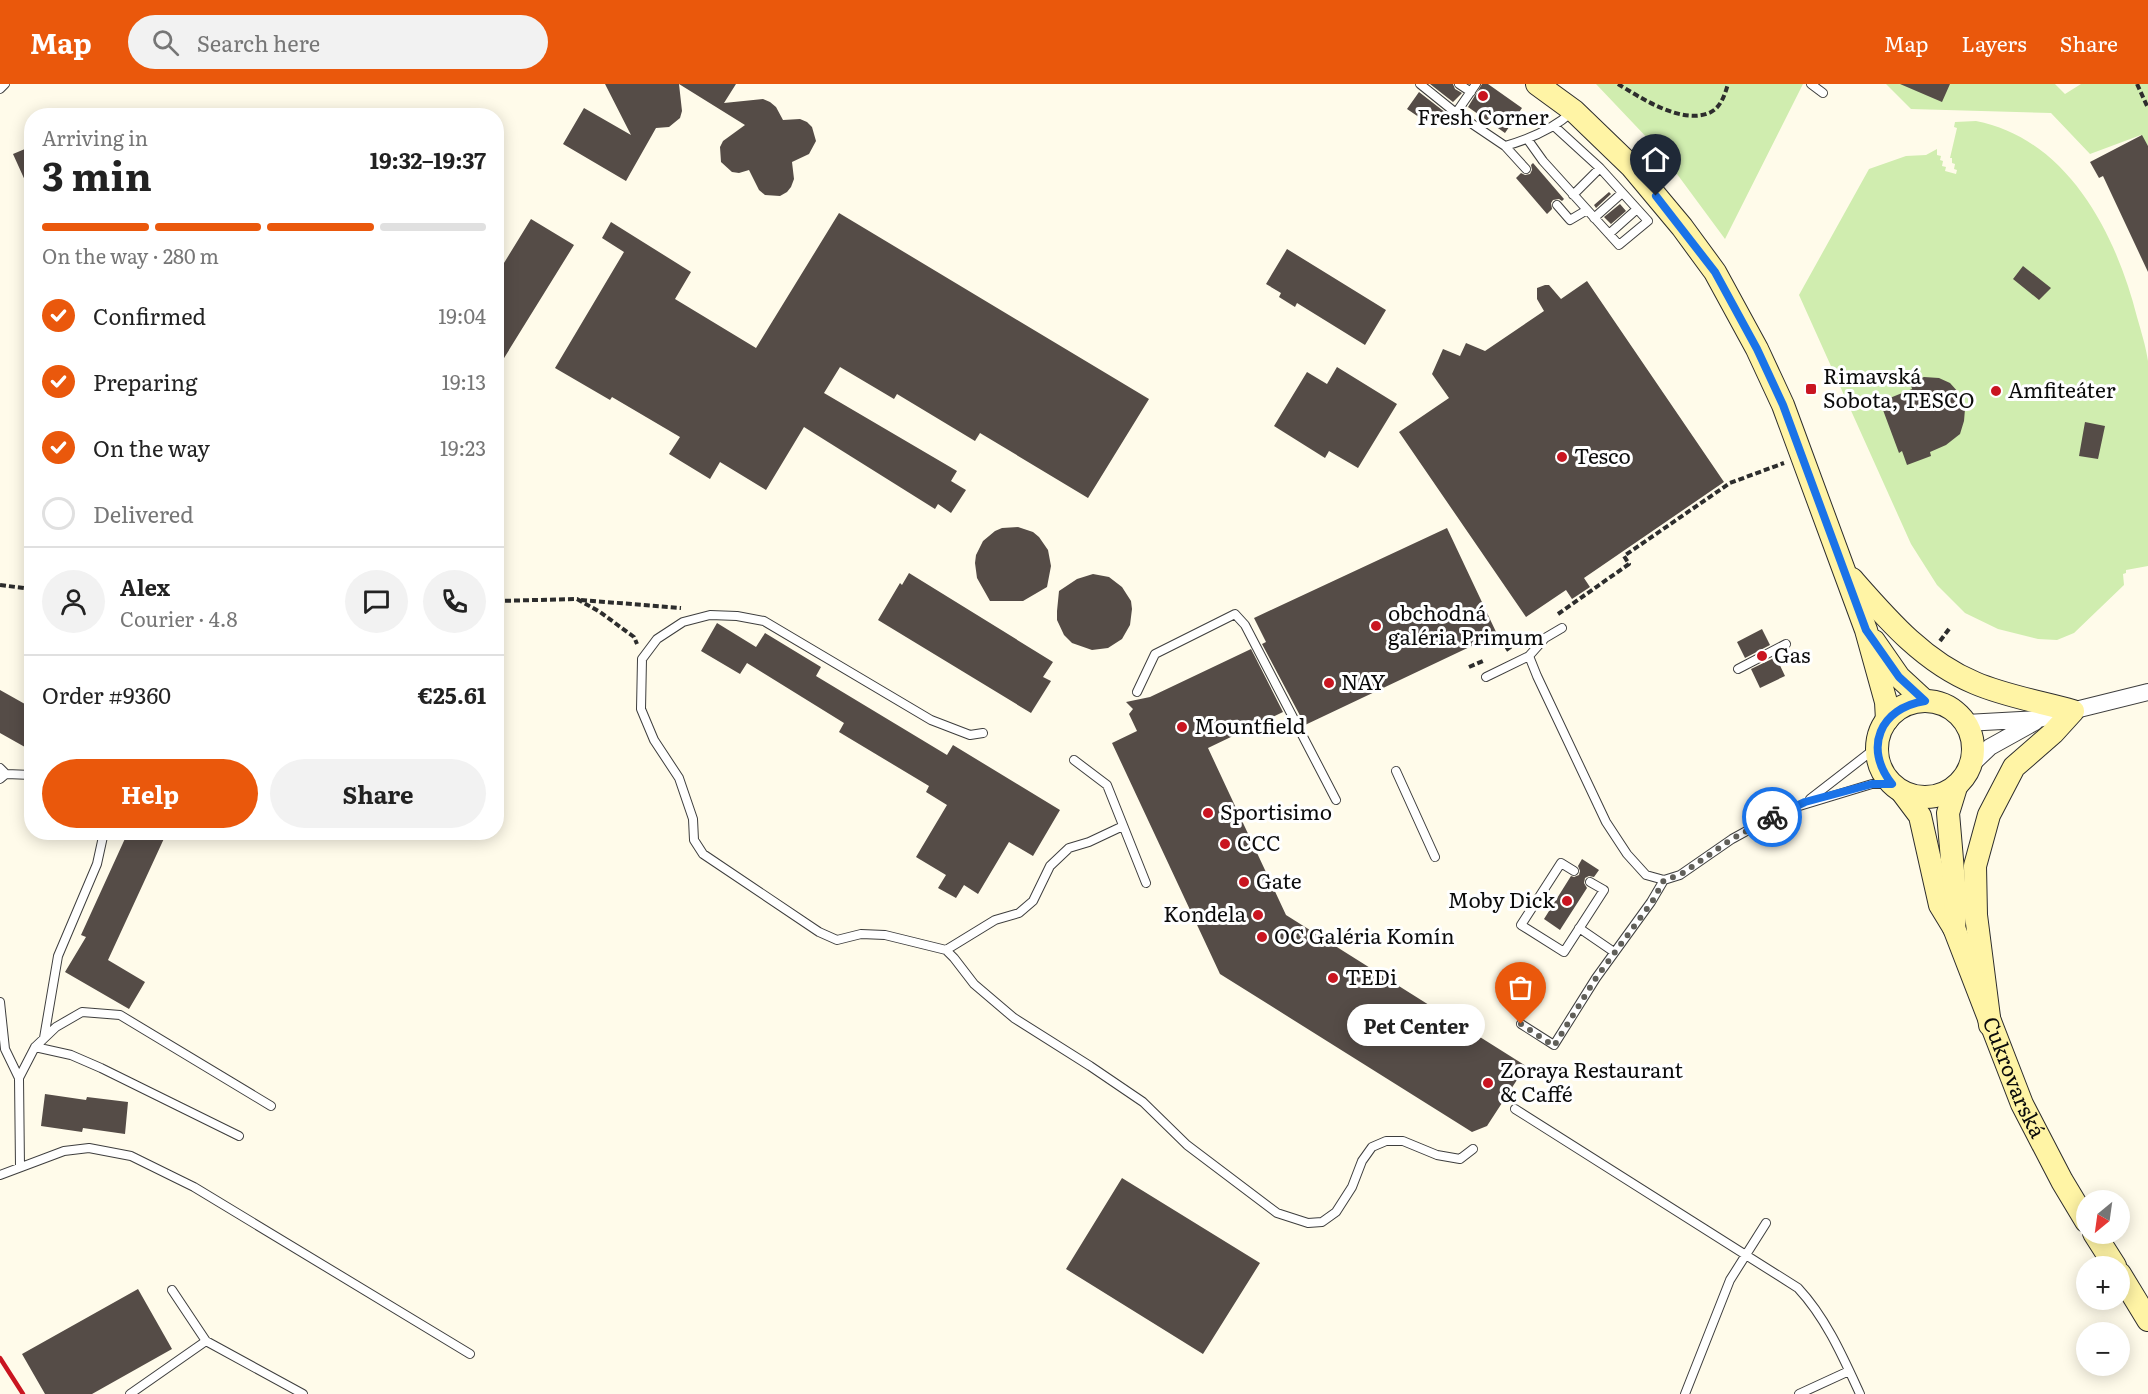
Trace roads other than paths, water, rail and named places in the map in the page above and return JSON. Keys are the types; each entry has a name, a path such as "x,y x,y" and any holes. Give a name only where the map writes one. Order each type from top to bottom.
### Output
{"main road":[{"path":"1537,84 1574,111 1631,166 1682,227 1715,272 1757,349 1783,405 1866,630 1886,702 1887,720"},
{"path":"1844,569 1890,622 1928,657 1975,683 2073,711 2053,733 2014,767 1989,815 1975,866 1976,915 1990,1025"},
{"path":"1866,630 1899,677 1925,701"},
{"path":"1877,747 1880,733 1887,720 1898,710 1911,703 1925,701 1941,704 1955,711 1966,723 1973,743 1971,765"},
{"name":"Cukrovarská","path":"1877,747 1878,761 1883,774 1920,816 1940,905 1954,928 2022,1104 2076,1204"},
{"name":"Cukrovarská","path":"1954,928 1956,906 1948,813 1956,787 1965,777 1971,765"},
{"path":"1897,788 1921,798 1939,796 1956,787"},
{"path":"2130,1290 2148,1320"}],"street":[{"path":"1966,723 2039,719 2148,692"},
{"path":"1971,765 1990,747 2039,719"}],"lane":[{"path":"0,89 5,84"},
{"path":"1420,84 1456,113 1505,146 1526,169"},
{"path":"1459,84 1471,92"},
{"path":"1456,113 1476,84"},
{"path":"1811,84 1823,93"},
{"path":"1505,146 1528,140 1554,126 1574,111"},
{"path":"1528,140 1543,161 1619,245 1648,221 1600,168 1554,126"},
{"path":"1573,195 1600,168"},
{"path":"1594,218 1622,193"},
{"path":"1557,205 1570,220 1587,210"},
{"path":"1609,234 1637,209"},
{"path":"1137,692 1155,654 1236,614 1245,625 1336,800"},
{"path":"983,733 970,735 931,720 764,621 737,616 710,615 683,622 657,639 642,658 641,709 654,740 679,778 693,819 694,840 703,854 819,932 837,939 861,934 885,935 946,950 974,984 1014,1018 1143,1102 1187,1145 1277,1213 1308,1223 1322,1222 1336,1212 1352,1187 1362,1161 1371,1148 1386,1141 1403,1141 1437,1155 1460,1159 1473,1149"},
{"path":"1486,677 1529,656 1545,638 1562,628"},
{"path":"1738,669 1786,644"},
{"path":"1529,656 1606,822 1627,854 1646,875 1664,880 1680,875 1732,839 1782,811 1805,802 1872,784 1897,788"},
{"path":"1805,802 1877,747"},
{"path":"1074,760 1107,786 1146,883"},
{"path":"1396,771 1435,857"},
{"path":"2,774 24,775"},
{"path":"946,950 994,920 1019,913 1033,901 1050,866 1068,848 1089,842 1123,826"},
{"path":"44,1038 58,956 97,864 102,840"},
{"path":"1574,872 1561,863 1521,925 1564,952 1604,890 1590,882"},
{"path":"1521,1024 1554,1046 1614,952 1652,902 1664,880"},
{"path":"1579,928 1614,952"},
{"path":"0,1002 5,1049 20,1078"},
{"path":"20,1167 20,1078 34,1047 56,1027 82,1012 120,1016 271,1106"},
{"path":"34,1047 71,1055 101,1068 239,1136"},
{"path":"1515,1109 1798,1288 1813,1304 1860,1394"},
{"path":"0,1175 64,1151 89,1148 131,1156 194,1187 470,1354"},
{"path":"1684,1394 1730,1280 1766,1223"},
{"path":"172,1290 206,1341 303,1394"},
{"path":"130,1394 143,1391 206,1341"},
{"path":"1798,1394 1849,1371"}],"railway":[{"path":"0,1358 23,1394"}],"place":[{"name":"Fresh Corner","path":"1483,96"},
{"name":"Rimavská Sobota, TESCO","path":"1811,389"},
{"name":"Amfiteáter","path":"1996,391"},
{"name":"Tesco","path":"1562,457"},
{"name":"obchodná galéria Primum","path":"1376,626"},
{"name":"Gas","path":"1762,656"},
{"name":"NAY","path":"1329,683"},
{"name":"Mountfield","path":"1182,727"},
{"name":"Sportisimo","path":"1208,813"},
{"name":"CCC","path":"1225,844"},
{"name":"Gate","path":"1244,882"},
{"name":"Moby Dick","path":"1567,901"},
{"name":"Kondela","path":"1258,915"},
{"name":"OC Galéria Komín","path":"1262,937"},
{"name":"TEDi","path":"1333,978"},
{"name":"Pet Center","path":"1521,1024"},
{"name":"Zoraya Restaurant & Caffé","path":"1488,1083"}]}
